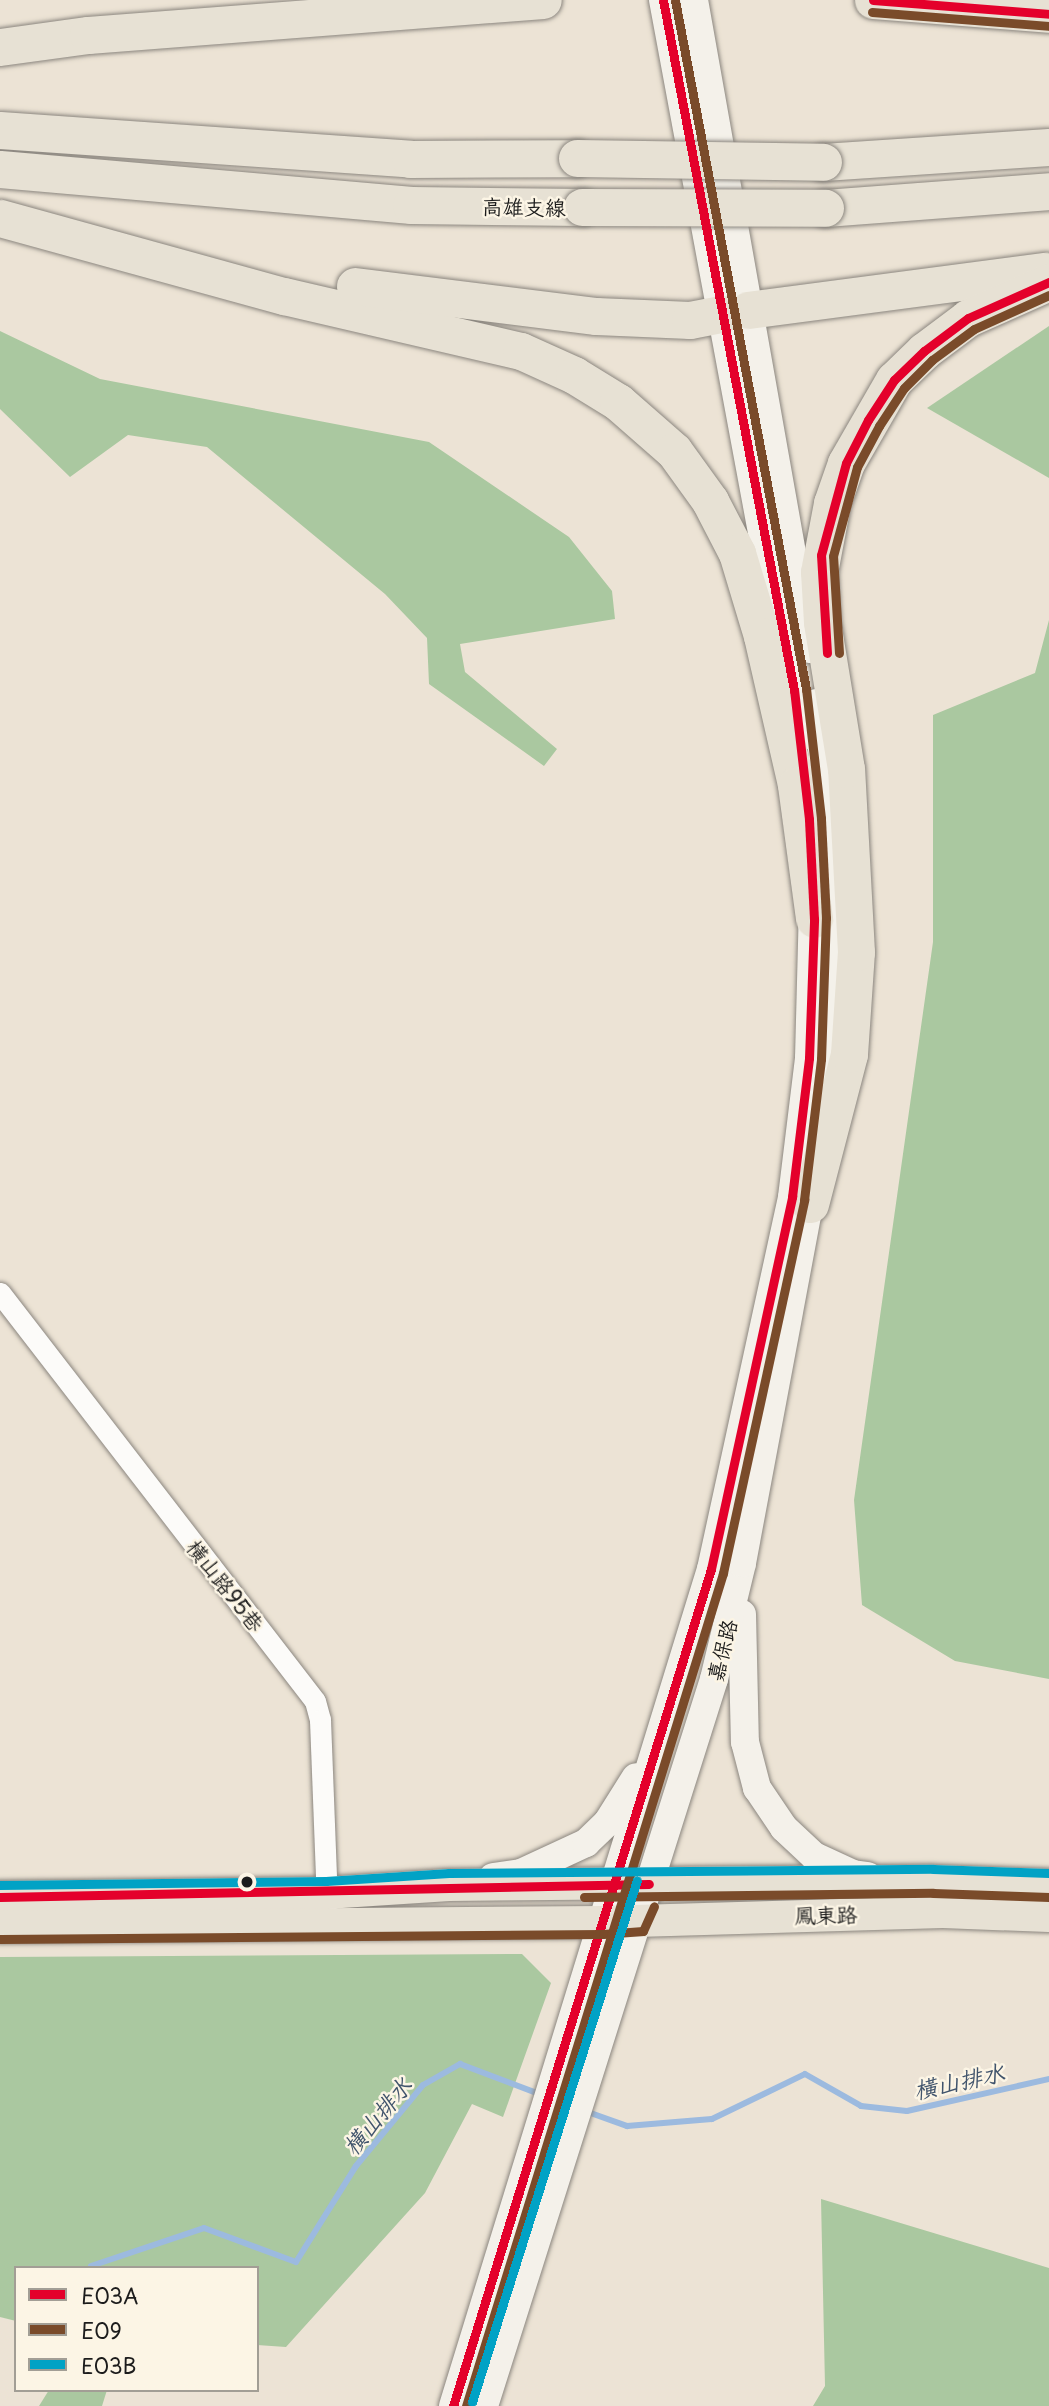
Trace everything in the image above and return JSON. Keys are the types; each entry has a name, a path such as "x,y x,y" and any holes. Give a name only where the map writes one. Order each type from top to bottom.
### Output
{"highway":[{"path":"88,35 208,0"},
{"path":"0,47 88,35 543,0"},
{"path":"873,0 1049,14"},
{"path":"0,130 410,159 576,158 823,162 1049,147"},
{"name":"高雄支線","path":"0,169 411,205 825,208 1049,191"},
{"path":"0,218 284,296 521,351 574,374 618,402 674,451 710,501 737,552 762,636 796,785 814,919"},
{"path":"92,242 429,299 670,321 1049,271"},
{"path":"810,1204 849,1054 856,952 846,769 822,622 819,572 832,503 846,463 894,380 968,318 1049,282"}],"main road":[{"name":"鳳東路","path":"327,1908 449,1885 933,1881 1049,1885"},
{"path":"0,1897 327,1908"},
{"name":"鳳東路","path":"327,1908 602,1922 943,1912 1049,1916"},
{"path":"0,1927 327,1908"}],"street":[{"name":"嘉保路","path":"484,2406 714,1679 742,1563 810,1204 834,1003 835,870 824,751 806,629 663,0"},
{"name":"嘉保路","path":"453,2406 711,1569 792,1197 809,1058 814,919 809,819 794,690 734,312 694,0"},
{"name":"橫山路95巷","path":"0,1293 315,1701 320,1720 327,1908"},
{"path":"742,1563 740,1692 745,1742 757,1788 768,1808 799,1844 832,1866 853,1874 933,1881"},
{"path":"449,1885 521,1873 586,1843 625,1797 668,1711"},
{"path":"499,2262 528,2269"}],"green space":[{"path":"1049,326 1049,478 927,408"},
{"path":"0,331 100,379 429,442 569,537 612,591 615,619 460,644 465,672 557,749 544,766 429,684 427,638 385,594 207,447 128,435 70,477 0,409"},
{"path":"1049,620 1049,1679 955,1661 862,1605 854,1500 933,942 933,715 1035,673"},
{"path":"522,1954 551,1983 503,2117 472,2104 425,2193 286,2347 259,2345 259,2266 14,2266 14,2320 0,2317 0,1957"},
{"path":"821,2199 1049,2268 1049,2406 813,2406 825,2386"},
{"path":"48,2392 106,2392 102,2406 39,2406"}],"waterway":[{"name":"橫山排水","path":"91,2266 204,2228 296,2262 356,2166 423,2085 460,2064 542,2095"},
{"name":"橫山排水","path":"585,2111 627,2126 712,2119 805,2074 861,2106 907,2111 1049,2079"}],"transit line":[{"name":"E03A","path":"453,2406 711,1569 792,1197 809,1058 814,919 809,819 794,690 663,0"},
{"name":"E09","path":"466,2406 723,1573 804,1200 821,1059 826,918 821,818 806,689 675,0"},
{"name":"E03A","path":"873,0 1049,14"},
{"name":"E09","path":"872,12 1048,26"},
{"name":"E03A","path":"827,653 821,555 846,463 868,420 894,380 924,351 968,318 1049,282"},
{"name":"E09","path":"839,653 833,556 857,467 879,426 904,388 932,360 974,329 1049,295"},
{"name":"E03B","path":"0,1885 326,1881 449,1873 933,1869 1049,1873"},
{"name":"E03B","path":"472,2402 637,1880"},
{"name":"E03A","path":"0,1897 649,1884"},
{"name":"E09","path":"584,1897 933,1893 1049,1897"},
{"name":"E09","path":"0,1939 603,1934 643,1931 654,1906"}]}
